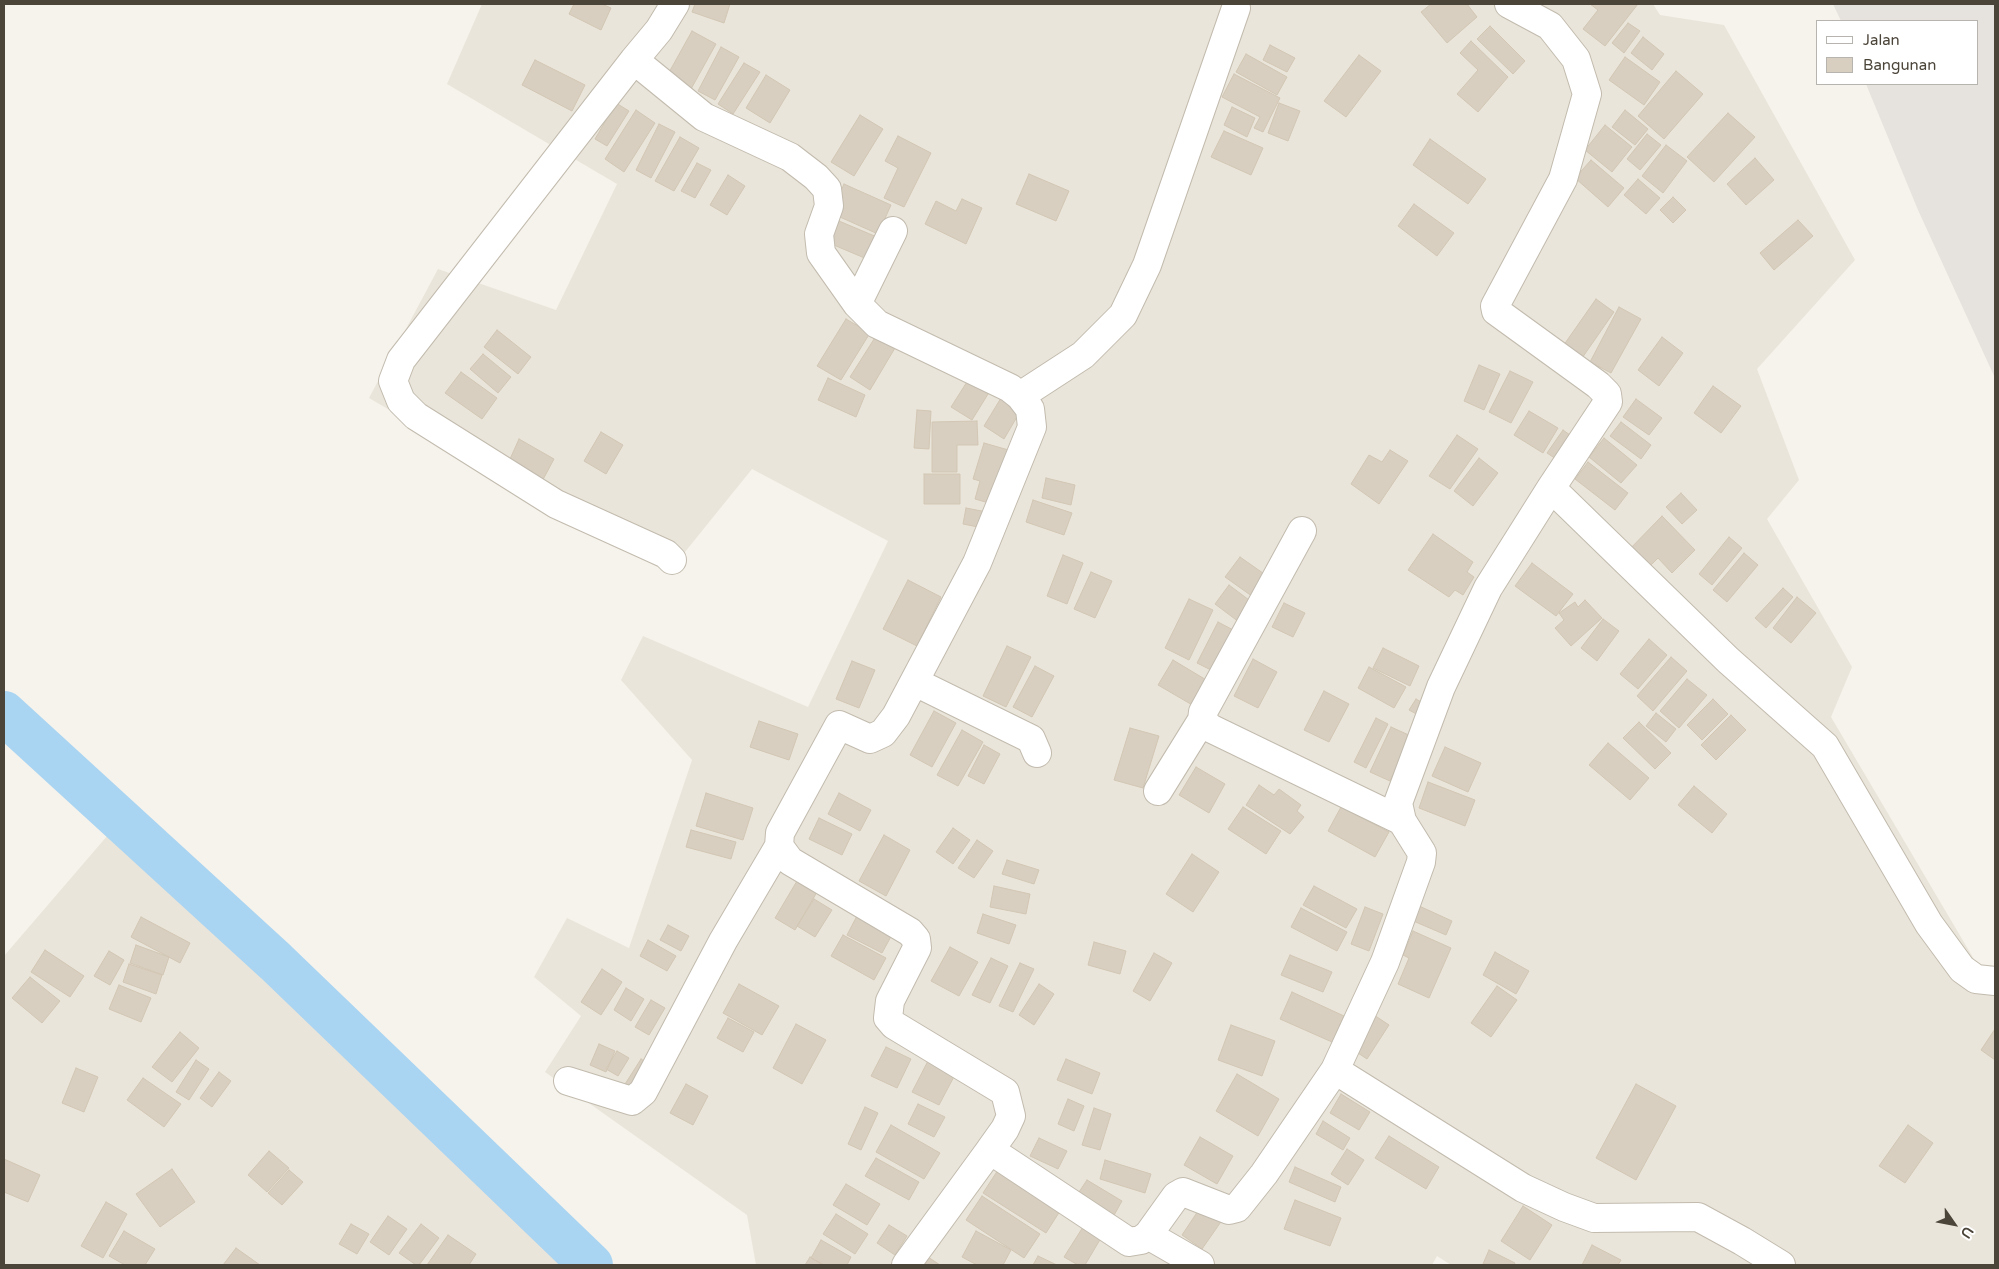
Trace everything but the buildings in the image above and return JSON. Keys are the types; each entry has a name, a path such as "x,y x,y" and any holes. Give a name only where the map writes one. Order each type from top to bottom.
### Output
{"street":[{"path":"672,560 666,554 556,504 425,421 401,401 394,381 401,360 634,60 660,30 675,4"},
{"path":"990,1150 1129,1242 1141,1240 1148,1235 1176,1196 1183,1192 1229,1210 1237,1208 1264,1174 1336,1070 1385,962 1421,862 1422,853 1402,821 1398,803 1440,686 1488,588 1608,402 1607,394 1598,385 1496,311 1495,306 1563,179 1587,94 1576,59 1550,26 1509,4"},
{"path":"1020,396 1083,355 1123,315 1147,265 1236,8"},
{"path":"568,1081 632,1101 642,1092 724,941 779,846 780,834 839,726 870,739 883,733 896,716 976,563 1032,427 1030,409 1020,396 1010,388 877,324 857,304 821,253 819,234 829,206 827,189 822,183 790,157 704,117 634,60"},
{"path":"857,304 893,231"},
{"path":"1551,488 1728,660 1825,746 1929,924 1962,969 1976,979 1995,981"},
{"path":"1158,791 1202,720 1203,712 1302,531"},
{"path":"914,682 1031,739 1037,753"},
{"path":"1202,720 1210,728 1402,821"},
{"path":"779,846 790,861 910,932 916,939 917,948 890,1001 888,1018 894,1025 1005,1092 1011,1116 1005,1129 906,1265"},
{"path":"1336,1070 1523,1188 1564,1207 1594,1218 1698,1217 1722,1229 1781,1265"},
{"path":"1148,1235 1200,1265"}],"shaded area":[{"path":"482,4 1653,4 1660,15 1724,25 1855,260 1757,369 1799,480 1767,519 1852,667 1831,717 1991,988 1995,986 1995,1265 1451,1265 1437,1256 1432,1265 756,1265 747,1215 545,1072 581,1016 534,977 567,918 629,948 692,760 621,680 643,636 808,707 888,541 752,469 668,573 369,398 438,269 556,310 617,184 447,84"},
{"path":"1833,4 1995,4 1995,378 1918,210 1866,85 1979,85 1979,20 1841,20"},
{"path":"120,821 563,1265 4,1265 4,956"}],"waterway":[{"path":"4,713 276,962 591,1265"}]}
